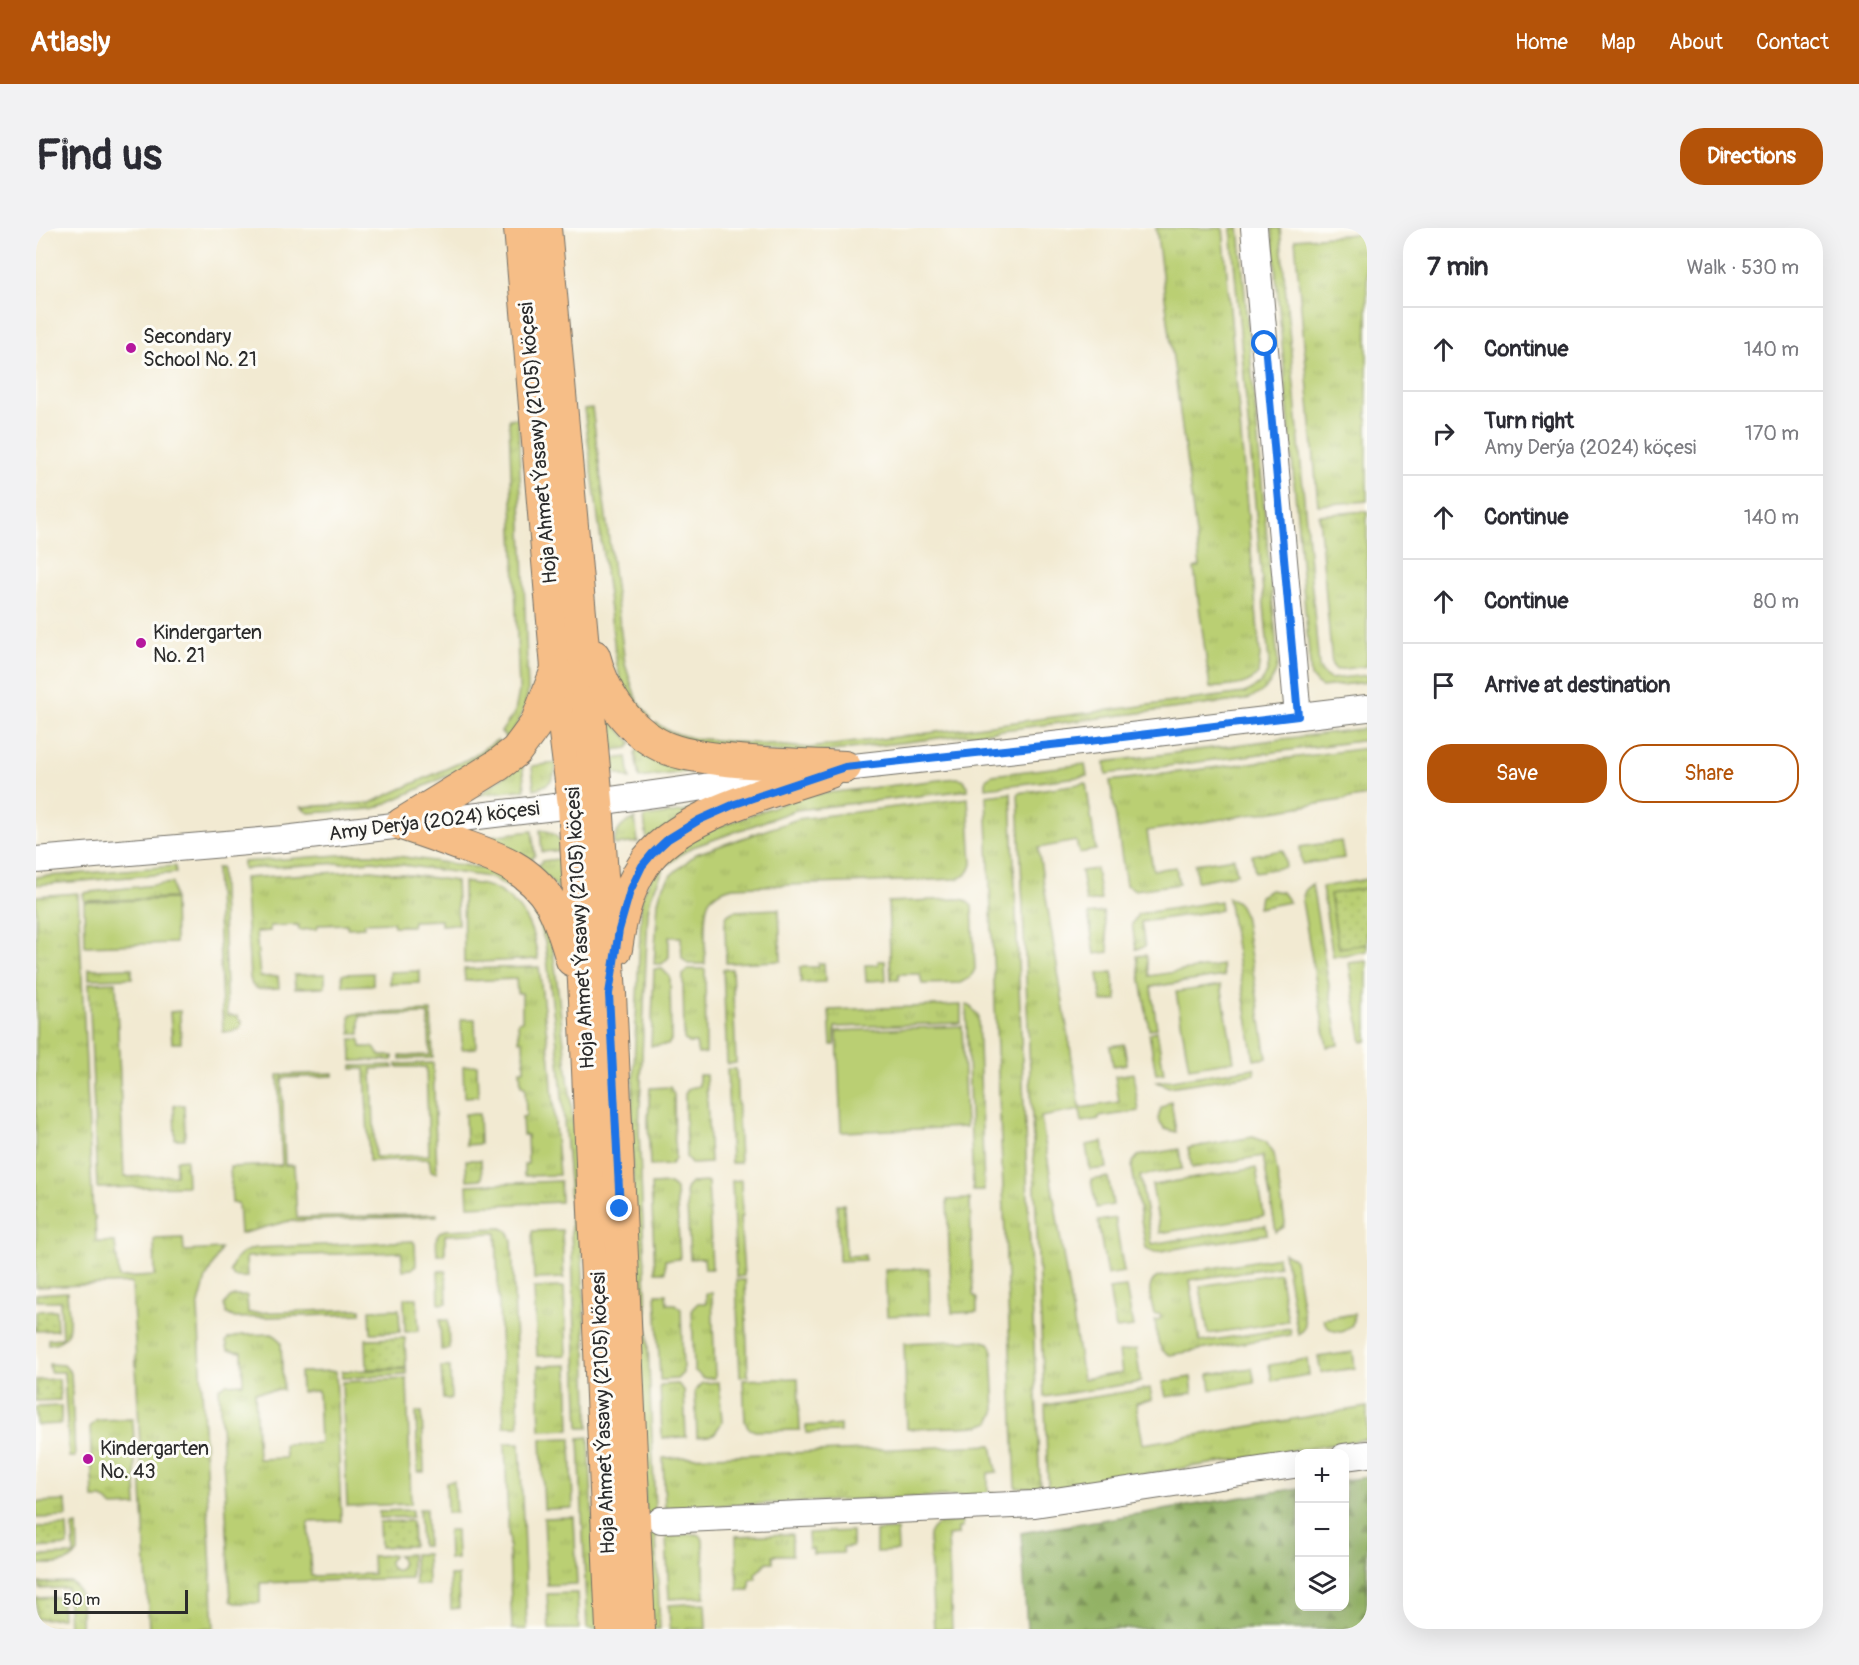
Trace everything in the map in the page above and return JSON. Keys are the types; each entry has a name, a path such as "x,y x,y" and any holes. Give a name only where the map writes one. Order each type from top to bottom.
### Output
{"main road":[{"name":"Hoja Ahmet Ýasawy (2105) köçesi","path":"520,228 557,668 585,804"},
{"name":"Hoja Ahmet Ýasawy (2105) köçesi","path":"545,228 574,559 585,804 639,1629"},
{"path":"574,559 586,624 599,673 609,695 627,720 643,735 657,744 691,756 845,767"},
{"path":"402,824 498,765 516,751 536,724 557,668"},
{"path":"597,997 630,891 642,866 668,839 699,820 735,804 845,767"},
{"path":"402,824 504,860 535,882 550,901 597,997"},
{"name":"Hoja Ahmet Ýasawy (2105) köçesi","path":"597,997 612,1629"}],"street":[{"path":"1254,228 1298,716"},
{"name":"Amy Derýa (2024) köçesi","path":"36,860 284,838 585,804 845,767 1367,708"},
{"path":"1349,1456 1367,1454"},
{"path":"661,1520 1035,1504 1295,1465"}],"green space":[{"path":"1156,228 1223,228 1260,655 1258,674 1248,682 1236,685 1210,688 1194,568 1200,566"},
{"path":"1231,228 1239,228 1278,662 1274,676 1267,687 1257,695 1244,700 810,754 699,746 652,728 656,723 670,732 692,738 809,748 1244,693 1258,685 1267,673 1269,662"},
{"path":"1272,228 1280,228 1319,667 1330,679 1367,675 1367,682 1322,687 1311,677"},
{"path":"1367,233 1367,501 1318,505 1295,239"},
{"path":"592,408 625,664 636,698 650,718 646,723 623,689 617,665 584,409"},
{"path":"518,418 528,691 521,716 507,739 501,732 515,712 519,691 509,419"},
{"path":"1367,511 1367,666 1336,670 1332,665 1319,515"},
{"path":"599,706 632,743 628,748 605,751"},
{"path":"1367,728 1367,740 1106,774 1105,762"},
{"path":"497,740 501,746 472,765 378,807 309,813 301,807 370,803 468,759"},
{"path":"639,748 684,767 684,772 639,778 635,753"},
{"path":"1367,748 1367,796 1147,831 1153,870 1176,867 1179,884 1135,890 1126,885 1110,781"},
{"path":"627,757 630,779 615,773 606,760"},
{"path":"522,763 525,789 479,795"},
{"path":"557,763 551,780 544,786 534,789 532,766"},
{"path":"1085,764 1087,776 986,788 986,779 992,775"},
{"path":"963,779 968,790 796,810 693,847 669,864 663,858 702,833 797,798"},
{"path":"1086,783 1096,850 1079,853 1076,841 1038,848 1080,1108 1119,1102 1115,1076 1133,1073 1139,1111 1082,1122 1080,1110 1041,1117 1083,1379 1122,1373 1119,1352 1136,1349 1141,1382 1044,1397 1018,793"},
{"path":"1011,793 1040,1488 1016,1488 986,796"},
{"path":"968,798 972,864 962,877 733,887 717,893 709,901 705,921 705,964 688,964 682,958 681,937 669,937 669,957 662,964 654,964 658,902 661,890 671,875 696,854 798,819"},
{"path":"695,810 647,841 644,817"},
{"path":"635,819 638,842 614,845 620,829"},
{"path":"540,830 555,835 564,850 542,852"},
{"path":"532,831 535,855 529,862 473,838"},
{"path":"1341,841 1344,858 1302,864 1300,847"},
{"path":"1283,850 1286,867 1255,872 1252,855"},
{"path":"353,854 404,857 483,868 514,881 510,888 492,878 482,876 373,861 243,869 243,862"},
{"path":"566,858 569,900 537,867 542,861"},
{"path":"1234,858 1237,874 1197,881 1195,864"},
{"path":"657,865 663,870 648,910 639,1130 660,1629 650,1629 631,1130 642,897"},
{"path":"175,866 176,873 36,885 36,877"},
{"path":"216,868 221,868 227,1015 237,1016 242,1023 241,1027 234,1031 223,1032"},
{"path":"1096,869 1101,900 1086,902 1081,871"},
{"path":"372,870 456,881 458,924 441,925 441,920 413,921 412,926 394,926 393,922 364,923 364,927 347,928 347,924 318,925 317,929 299,930 298,925 270,926 270,931 256,932 260,977 278,976 279,988 258,989 252,985 244,878"},
{"path":"1367,879 1367,888 1331,894 1339,948 1367,944 1367,951 1333,957 1322,887"},
{"path":"463,882 493,888 518,907 528,922 538,959 464,963"},
{"path":"172,883 174,898 84,901 83,893"},
{"path":"1312,884 1339,1045 1327,1047 1302,901 1305,891"},
{"path":"523,888 529,893 552,940 579,1172 589,1428 579,1428 569,1181 559,1061 545,942 535,913 518,894"},
{"path":"1367,888 1367,944 1339,948 1330,894"},
{"path":"1270,890 1282,892 1289,902 1258,908 1260,896"},
{"path":"78,893 96,1242 115,1242 119,1278 155,1276 154,1239 183,1238 184,1251 221,1249 206,1278 198,1308 214,1629 149,1629 132,1283 36,1287 36,896"},
{"path":"1228,898 1239,904 1244,915 1267,1058 1254,1060"},
{"path":"174,899 175,943 85,946 84,902"},
{"path":"965,900 972,906 975,969 970,978 960,983 922,984 920,974 899,974 899,980 891,980 888,902"},
{"path":"1220,901 1221,910 1141,922 1145,947 1136,949 1132,924 1138,914"},
{"path":"779,909 781,961 726,963 725,922 727,915 734,911"},
{"path":"1103,912 1109,952 1095,954 1088,914"},
{"path":"1146,955 1149,976 1222,965 1224,976 1151,987 1157,1028 1149,1029 1137,956"},
{"path":"878,961 885,961 886,980 866,981 865,965 878,965"},
{"path":"1367,961 1367,1041 1362,1042 1349,963"},
{"path":"818,963 824,963 825,982 801,983 800,967 818,967"},
{"path":"539,967 550,1061 559,1175 524,1176 524,1164 528,1164 527,1135 523,1135 522,1117 526,1116 525,1087 521,1086 520,1070 524,1070 523,1041 519,1040 518,1022 522,1021 522,993 517,993 516,979 465,981 464,969"},
{"path":"132,968 132,978 89,979 89,969"},
{"path":"654,969 662,969 670,977 671,1040 668,1045 651,1046"},
{"path":"688,969 705,969 706,1053 698,1054 696,1043 688,1043 684,1039 683,975"},
{"path":"723,969 732,969 736,1063 727,1064"},
{"path":"420,971 420,983 390,984 390,972"},
{"path":"1112,972 1117,1000 1102,1002 1098,974"},
{"path":"373,973 373,985 343,986 342,974"},
{"path":"325,974 325,987 295,988 294,975"},
{"path":"116,982 124,1177 176,1175 176,1160 186,1159 187,1186 97,1188 89,983"},
{"path":"1221,985 1234,1061 1189,1068 1176,992"},
{"path":"961,1005 961,1023 835,1027 835,1045 831,1045 829,1010"},
{"path":"966,1005 978,1015 984,1191 973,1191"},
{"path":"180,1011 181,1043 172,1043 170,1012"},
{"path":"431,1011 433,1058 400,1059 400,1056 430,1055 428,1014 360,1016 360,1034 351,1034 350,1017 352,1014"},
{"path":"461,1019 475,1019 476,1048 462,1049"},
{"path":"962,1026 966,1127 841,1132 837,1031"},
{"path":"1157,1031 1164,1073 1156,1074 1149,1033"},
{"path":"351,1039 360,1039 361,1047 373,1047 381,1056 393,1056 393,1060 352,1061"},
{"path":"1124,1044 1127,1064 1113,1066 1110,1046"},
{"path":"433,1063 437,1173 431,1171 429,1159 369,1161 365,1069 352,1069 352,1066 393,1065 394,1068 372,1069 375,1157 429,1155 426,1067 397,1067 397,1064"},
{"path":"477,1065 478,1096 464,1097 463,1066"},
{"path":"1254,1068 1255,1074 1169,1087 1157,1082"},
{"path":"727,1069 736,1069 740,1163 731,1163"},
{"path":"333,1073 333,1076 282,1078 285,1165 294,1165 297,1218 437,1214 437,1216 289,1221 240,1234 238,1203 232,1203 230,1167 282,1165 278,1075"},
{"path":"699,1075 706,1075 710,1163 692,1164 686,1157 685,1094 689,1088 699,1086"},
{"path":"670,1087 674,1095 675,1159 670,1165 650,1166 648,1121 650,1088"},
{"path":"1171,1101 1176,1132 1165,1129 1158,1119 1161,1108"},
{"path":"174,1105 184,1105 185,1139 175,1139"},
{"path":"465,1114 479,1114 480,1144 466,1145"},
{"path":"1253,1137 1266,1142 1274,1154 1285,1222 1284,1227 1276,1232 1263,1156 1192,1168 1188,1148"},
{"path":"1103,1142 1107,1168 1090,1170 1086,1145"},
{"path":"1179,1149 1182,1169 1140,1176 1152,1244 1266,1225 1267,1234 1155,1252 1146,1248 1132,1168 1133,1162 1138,1156"},
{"path":"466,1160 481,1160 482,1179 467,1180"},
{"path":"1256,1168 1264,1216 1160,1233 1152,1185"},
{"path":"1108,1177 1113,1205 1096,1208 1091,1180"},
{"path":"741,1180 742,1217 740,1217 744,1276 736,1277 732,1181"},
{"path":"560,1181 561,1202 468,1206 467,1185"},
{"path":"708,1182 712,1269 705,1269 704,1258 690,1259 686,1189 691,1183"},
{"path":"670,1184 676,1189 680,1259 665,1260 665,1272 655,1272 651,1185"},
{"path":"970,1199 973,1295 977,1299 977,1312 952,1313 947,1200"},
{"path":"837,1204 844,1204 846,1256 865,1255 865,1260 839,1261"},
{"path":"1115,1218 1124,1272 1107,1275 1098,1221"},
{"path":"502,1228 508,1231 512,1241 519,1426 504,1426 496,1233 445,1235 445,1255 437,1255 436,1244 437,1237 445,1230"},
{"path":"562,1230 564,1278 534,1279 532,1231"},
{"path":"413,1241 416,1265 412,1269 403,1270 401,1252 246,1257 247,1277 234,1277 230,1272 239,1256 255,1248"},
{"path":"1284,1253 1295,1260 1305,1325 1298,1335"},
{"path":"1278,1257 1279,1266 1190,1280 1200,1342 1290,1328 1291,1335 1170,1355 1162,1350 1158,1341 1155,1320 1160,1319 1161,1316 1154,1314 1150,1294 1154,1280 1158,1277"},
{"path":"929,1268 930,1314 887,1316 885,1270"},
{"path":"438,1271 446,1271 447,1303 439,1304"},
{"path":"1279,1273 1288,1321 1208,1334 1200,1286"},
{"path":"736,1280 745,1280 748,1376 740,1377"},
{"path":"564,1287 567,1355 537,1356 534,1288"},
{"path":"1126,1287 1133,1327 1116,1329 1109,1289"},
{"path":"67,1292 69,1326 67,1332 64,1338 48,1344 48,1339 62,1338 60,1301 36,1301 36,1294"},
{"path":"706,1293 712,1293 715,1378 703,1378 694,1370 692,1309 698,1303 706,1303"},
{"path":"656,1294 666,1294 667,1304 675,1304 681,1309 683,1373 677,1379 660,1380"},
{"path":"234,1296 247,1296 248,1313 361,1309 361,1314 235,1318 227,1314 224,1305"},
{"path":"404,1298 417,1298 419,1331 405,1332"},
{"path":"399,1309 400,1332 371,1333 370,1310"},
{"path":"56,1310 57,1330 36,1331 36,1311"},
{"path":"1354,1314 1352,1325 1342,1332 1330,1329 1323,1319"},
{"path":"440,1320 448,1320 449,1349 441,1350"},
{"path":"272,1334 281,1343 283,1390 255,1392 258,1459 285,1458 284,1444 320,1443 318,1391 301,1392 300,1372 336,1371 341,1521 308,1522 311,1576 373,1574 372,1556 393,1555 389,1561 390,1566 399,1570 402,1564 397,1555 411,1554 411,1578 260,1583 260,1603 231,1601 219,1388 226,1384 243,1383 242,1352 228,1350 226,1342 228,1339 241,1335"},
{"path":"405,1338 406,1368 367,1369 366,1339"},
{"path":"979,1340 989,1343 992,1348 995,1412 990,1422 979,1426 907,1429 904,1343"},
{"path":"1353,1352 1355,1368 1321,1373 1318,1357"},
{"path":"1307,1359 1309,1375 1272,1381 1269,1365"},
{"path":"49,1364 64,1365 71,1373 75,1457 69,1457 64,1372 50,1372"},
{"path":"568,1365 570,1429 540,1430 538,1366"},
{"path":"441,1367 450,1367 451,1399 443,1399"},
{"path":"1252,1368 1255,1383 1211,1390 1209,1374"},
{"path":"406,1369 407,1375 342,1378 342,1371"},
{"path":"1191,1377 1193,1393 1166,1397 1163,1382"},
{"path":"798,1378 800,1430 755,1431 748,1428 745,1421 743,1380"},
{"path":"59,1379 60,1400 36,1401 36,1380"},
{"path":"407,1379 411,1504 347,1506 342,1382"},
{"path":"719,1382 722,1422 715,1433 710,1436 697,1437 695,1391 703,1383"},
{"path":"678,1384 684,1390 686,1437 662,1438 660,1385"},
{"path":"1150,1388 1152,1400 1136,1403 1143,1444 1367,1407 1367,1439 1052,1489 1048,1487 1045,1405"},
{"path":"61,1406 61,1424 36,1425 36,1407"},
{"path":"416,1412 422,1412 424,1472 418,1472"},
{"path":"133,1419 137,1506 113,1507 102,1498 93,1498 90,1427 97,1420"},
{"path":"821,1425 822,1427 840,1425 840,1432 806,1433 806,1426"},
{"path":"589,1437 598,1629 587,1629 579,1438"},
{"path":"571,1438 573,1508 544,1509 541,1439"},
{"path":"505,1443 520,1443 527,1629 512,1629"},
{"path":"992,1445 997,1472 988,1473 988,1492 994,1492 994,1494 665,1508 663,1458"},
{"path":"1367,1477 1367,1629 1027,1629 1021,1533 1295,1489 1295,1611 1349,1611 1349,1479"},
{"path":"454,1481 456,1513 447,1513 446,1482"},
{"path":"66,1501 67,1517 36,1518 36,1502"},
{"path":"419,1509 426,1509 427,1546 421,1546"},
{"path":"412,1510 412,1517 379,1518 379,1511"},
{"path":"574,1517 577,1584 547,1585 544,1518"},
{"path":"412,1521 413,1546 380,1547 379,1522"},
{"path":"962,1522 962,1528 958,1528 958,1535 948,1536 952,1629 934,1629 929,1535 931,1530 938,1525"},
{"path":"77,1525 78,1552 74,1557 59,1564 36,1564 36,1556 74,1555 73,1526"},
{"path":"67,1526 68,1546 36,1548 36,1527"},
{"path":"448,1530 456,1530 457,1559 449,1559"},
{"path":"897,1530 898,1551 876,1552 876,1531"},
{"path":"852,1531 852,1547 843,1548 843,1553 813,1554 813,1549 809,1549 808,1533"},
{"path":"696,1534 703,1540 705,1597 669,1599 666,1536"},
{"path":"792,1534 792,1555 773,1555 773,1562 767,1562 755,1574 756,1579 750,1580 750,1590 738,1590 736,1536"},
{"path":"414,1554 427,1554 428,1585 415,1585"},
{"path":"450,1576 458,1576 459,1608 451,1609"},
{"path":"70,1582 75,1585 80,1596 81,1629 36,1629 69,1627 67,1588 40,1589 40,1583"},
{"path":"577,1593 579,1629 549,1629 547,1594"},
{"path":"61,1597 62,1618 36,1619 36,1598"},
{"path":"705,1603 706,1629 670,1629 669,1605"}],"place":[{"name":"Secondary School No. 21","path":"131,348"},
{"name":"Kindergarten No. 21","path":"141,643"},
{"name":"Kindergarten No. 43","path":"88,1459"}],"route":[{"path":"620,1209 609,994 619,930 630,891 642,866 668,839 699,820 735,804 845,767 1298,716 1265,344"}]}
